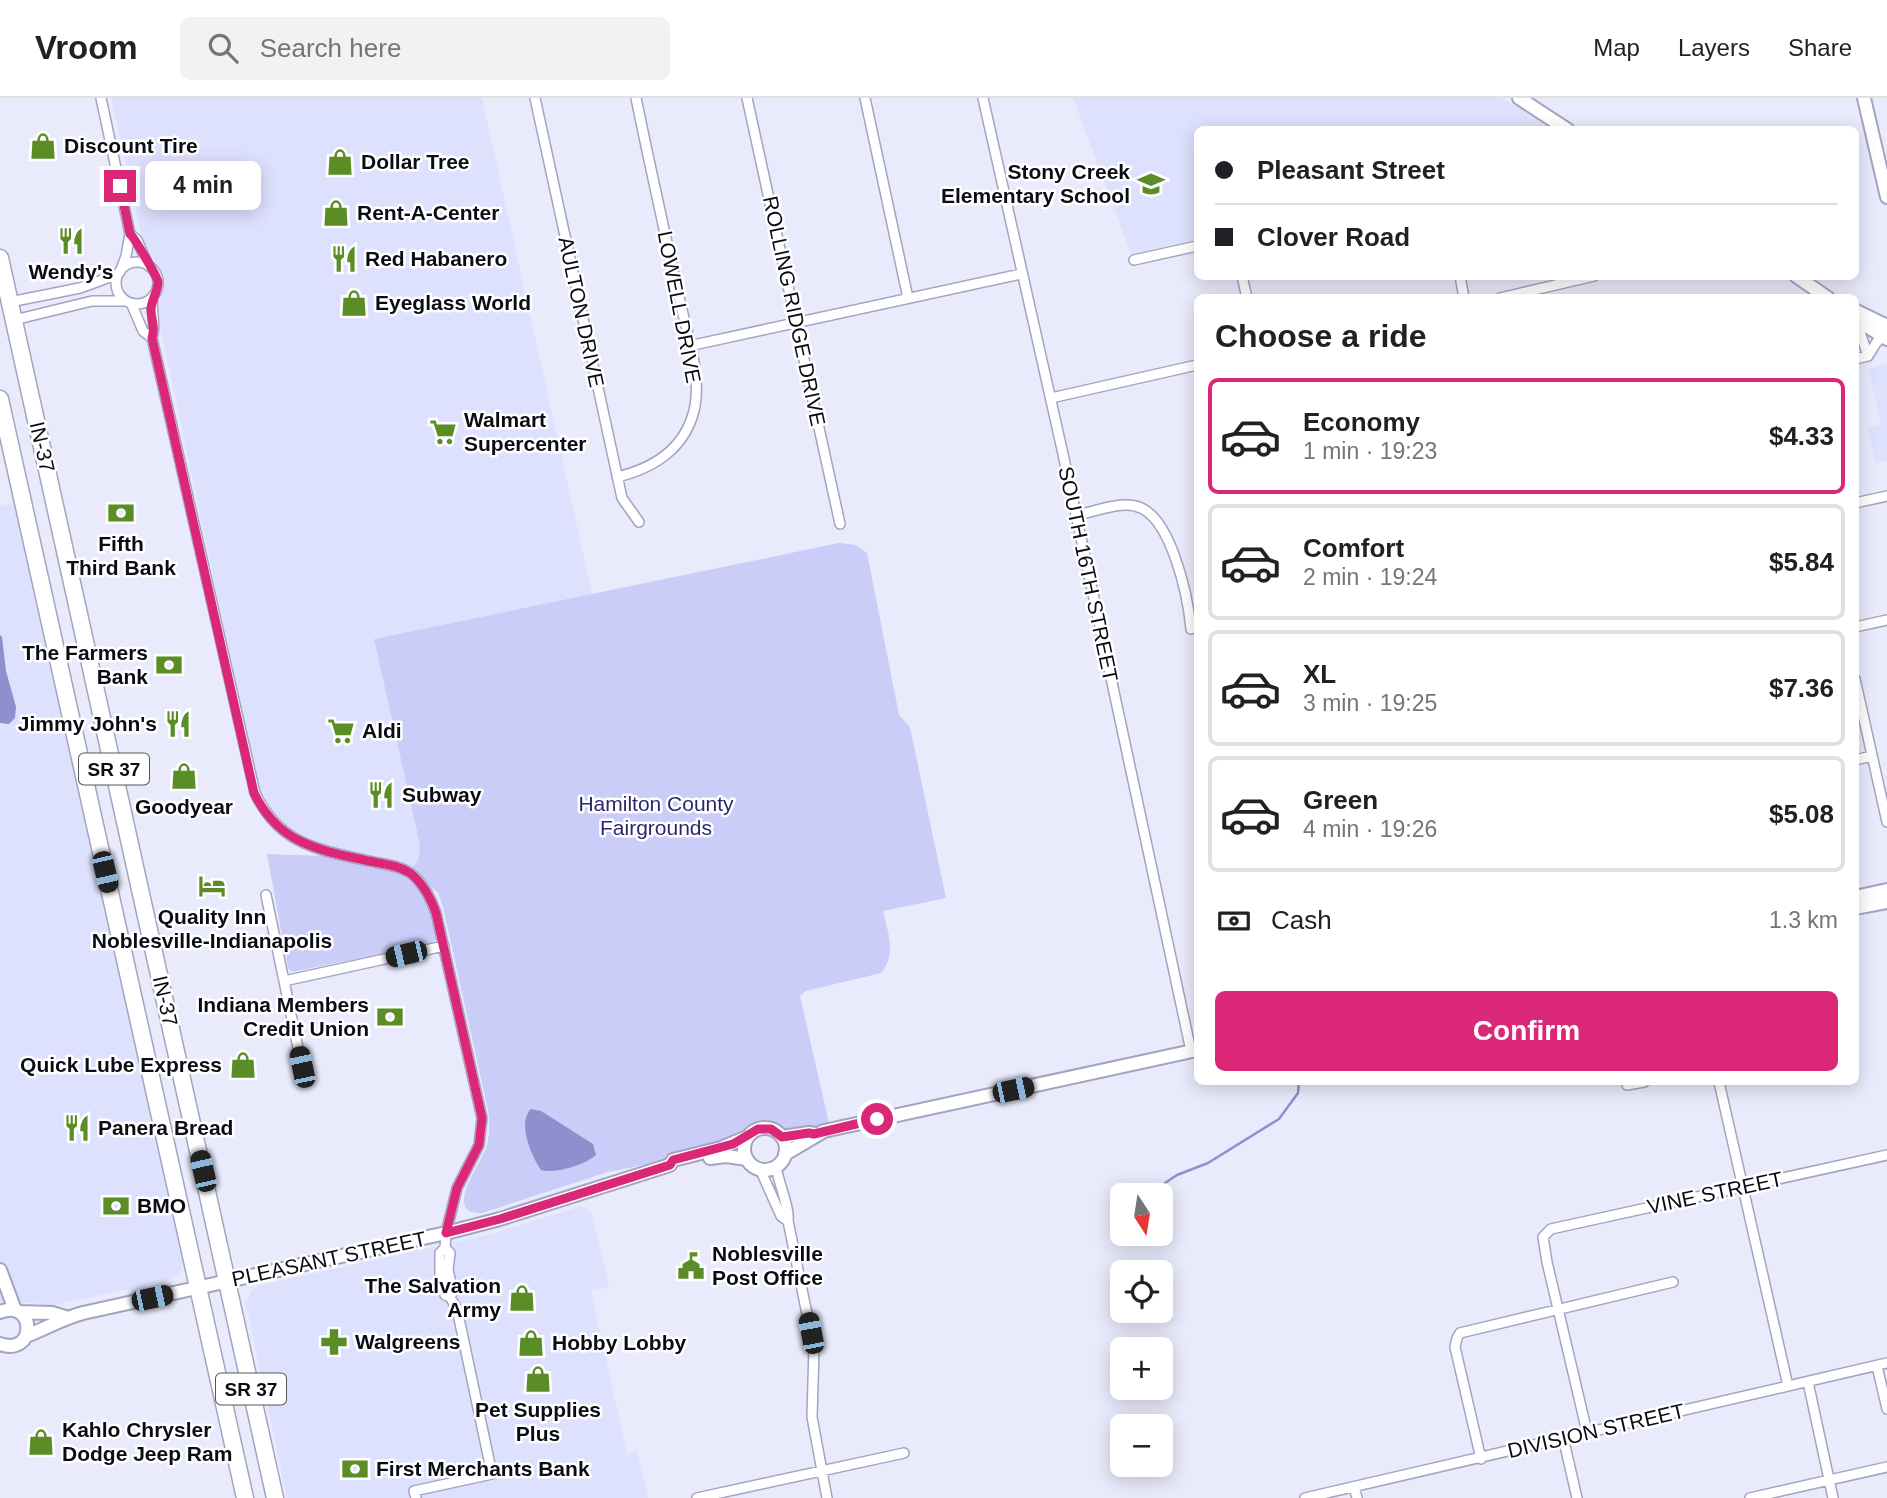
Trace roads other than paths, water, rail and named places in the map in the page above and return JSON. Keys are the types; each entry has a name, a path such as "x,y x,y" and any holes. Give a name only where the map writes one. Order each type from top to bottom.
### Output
{"highway":[{"name":"IN-37","path":"0,258 7,321 275,1498"},
{"name":"IN-37","path":"0,399 245,1498"}],"street":[{"path":"101,98 130,234 126,256 116,280 118,292 129,302 143,331 152,338"},
{"name":"AULTON DRIVE","path":"535,98 622,498 639,522"},
{"name":"LOWELL DRIVE","path":"617,477 652,466 684,436 695,407 696,389 636,98"},
{"name":"ROLLING RIDGE DRIVE","path":"747,98 840,524"},
{"path":"864,98 908,298"},
{"name":"SOUTH 16TH STREET","path":"983,98 1194,1050"},
{"path":"1519,98 1562,126"},
{"path":"1864,98 1887,197"},
{"path":"130,234 157,277 158,284 151,310 154,332 152,338 254,793 265,812 285,834 301,842 392,866 411,874 424,888 432,903 444,946 479,1100 482,1128 479,1145 457,1188 445,1248 440,1253 440,1275 445,1295 450,1297 457,1309 492,1474 414,1490 416,1498"},
{"path":"1134,260 1194,247"},
{"path":"5,303 80,288 119,273 136,262 148,265"},
{"path":"689,346 1021,274"},
{"path":"1517,294 1577,280"},
{"path":"1802,280 1822,294"},
{"path":"7,321 92,301 145,302 153,296"},
{"path":"1859,319 1886,334 1868,356 1859,358"},
{"path":"1859,329 1868,356"},
{"path":"1051,398 1194,366"},
{"path":"1859,502 1887,496"},
{"path":"1076,515 1127,505 1139,507 1152,515 1160,526 1182,579 1191,629"},
{"path":"1859,626 1887,620"},
{"path":"1859,697 1887,822"},
{"path":"1859,759 1872,756"},
{"path":"1859,896 1887,890"},
{"path":"266,895 302,1067"},
{"path":"1859,907 1887,902"},
{"path":"284,981 444,946"},
{"path":"782,1137 814,1134 1194,1050"},
{"path":"1720,1085 1788,1386"},
{"path":"785,1154 782,1137 771,1129 758,1129 747,1137 744,1150 747,1159 760,1169 781,1216 788,1220"},
{"path":"760,1169 776,1166 785,1154 811,1140 814,1134"},
{"name":"PLEASANT STREET","path":"0,1344 15,1345 26,1336 53,1326 65,1317 492,1222 670,1165 673,1160 721,1148 747,1137"},
{"name":"VINE STREET","path":"1559,1308 1547,1262 1544,1235 1551,1229 1887,1155"},
{"name":"PLEASANT STREET","path":"670,1165 675,1168 726,1156 747,1159"},
{"path":"776,1166 778,1183 789,1213 788,1220 814,1348 812,1417 827,1498"},
{"path":"0,1270 17,1311 27,1323 26,1336"},
{"path":"1481,1458 1455,1348 1458,1335 1463,1331 1674,1282"},
{"path":"1559,1308 1587,1432"},
{"name":"PLEASANT STREET","path":"0,1312 52,1313 65,1317"},
{"path":"1882,1365 1887,1409"},
{"name":"DIVISION STREET","path":"1305,1498 1882,1365"},
{"path":"1808,1382 1833,1498"},
{"path":"1563,1437 1577,1498"},
{"path":"697,1498 904,1452"},
{"path":"1749,1498 1887,1467"},
{"path":"1354,1488 1357,1498"}],"waterway":[{"path":"1165,1183 1177,1175 1208,1163 1279,1119 1298,1093 1299,1085"}],"place":[{"name":"Discount Tire","path":"43,146"},
{"name":"Dollar Tree","path":"340,162"},
{"name":"Stony Creek Elementary School","path":"1151,184"},
{"name":"Rent-A-Center","path":"336,213"},
{"name":"Wendy's","path":"71,241"},
{"name":"Red Habanero","path":"344,259"},
{"name":"Eyeglass World","path":"354,303"},
{"name":"Walmart Supercenter","path":"443,432"},
{"name":"Fifth Third Bank","path":"121,513"},
{"name":"The Farmers Bank","path":"169,665"},
{"name":"Jimmy John's","path":"178,724"},
{"name":"Aldi","path":"341,731"},
{"name":"Goodyear","path":"184,776"},
{"name":"Subway","path":"381,795"},
{"name":"Quality Inn Noblesville-Indianapolis","path":"212,886"},
{"name":"Indiana Members Credit Union","path":"390,1017"},
{"name":"Quick Lube Express","path":"243,1065"},
{"name":"Panera Bread","path":"77,1128"},
{"name":"BMO","path":"116,1206"},
{"name":"Noblesville Post Office","path":"691,1266"},
{"name":"The Salvation Army","path":"522,1298"},
{"name":"Walgreens","path":"334,1342"},
{"name":"Hobby Lobby","path":"531,1343"},
{"name":"Pet Supplies Plus","path":"538,1379"},
{"name":"Kahlo Chrysler Dodge Jeep Ram","path":"41,1442"},
{"name":"First Merchants Bank","path":"355,1469"}],"park label":[{"name":"Hamilton County Fairgrounds","path":"656,816"}]}
